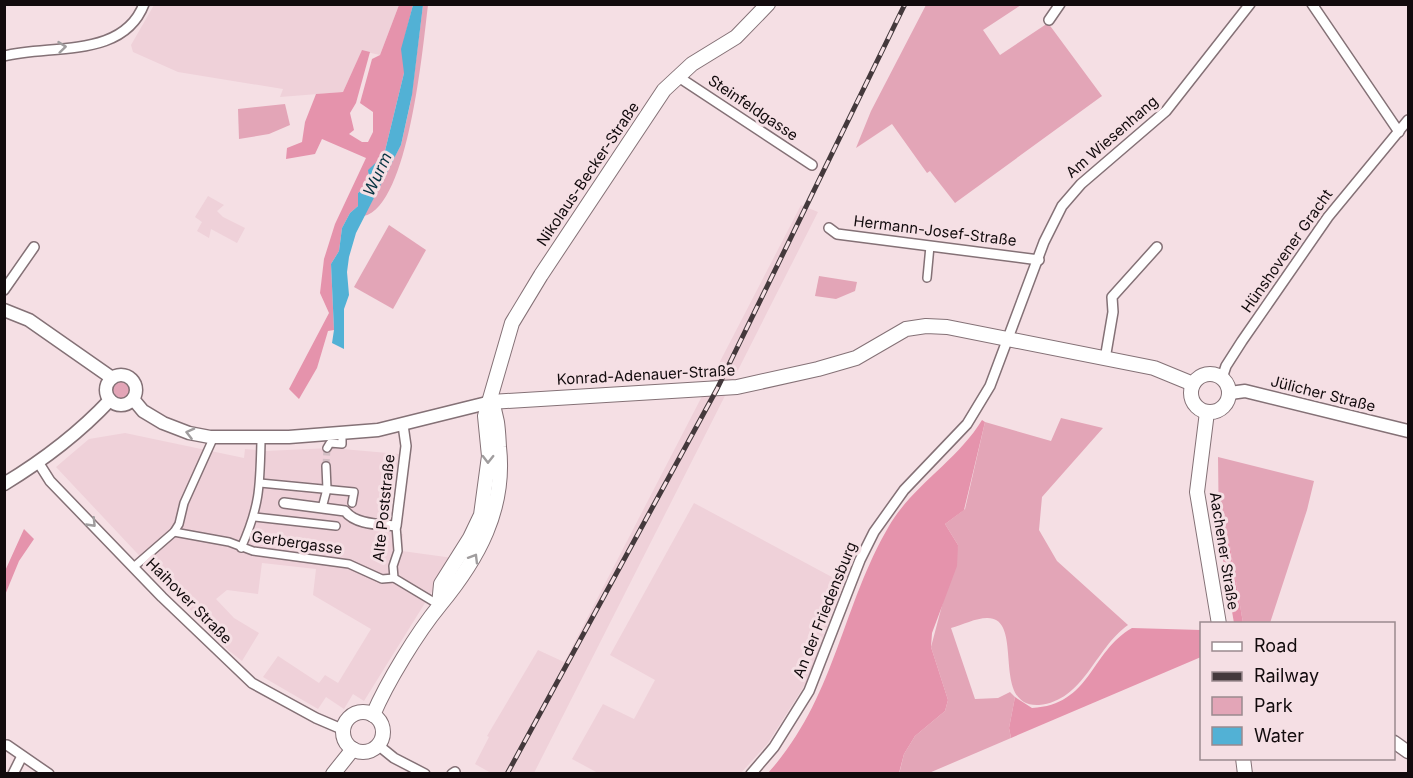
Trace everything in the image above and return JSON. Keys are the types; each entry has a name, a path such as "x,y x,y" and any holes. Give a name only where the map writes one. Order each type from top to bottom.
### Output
{"main road":[{"name":"Nikolaus-Becker-Straße","path":"491,402 506,337 521,305 636,130 677,76 736,37 768,4"},
{"name":"Konrad-Adenauer-Straße","path":"491,402 737,387 856,358 906,329 926,326 946,327 1164,371 1193,384"},
{"path":"1207,374 1222,378 1230,393 1223,409 1207,412 1193,403 1191,397 1193,384 1207,374"},
{"path":"373,715 439,605 460,581 485,540 494,517 500,455 497,414 491,402"},
{"name":"Aachener Straße","path":"1207,412 1197,492 1219,622"},
{"path":"364,713 373,715 380,722 383,731 378,745 369,751 353,749 345,738 344,730 347,721 355,715 364,713"},
{"path":"333,774 353,749"}],"street":[{"path":"1049,20 1060,4"},
{"name":"Am Wiesenhang","path":"1008,341 1055,219 1069,197 1166,111 1250,4"},
{"path":"1312,4 1399,132"},
{"path":"4,56 93,44 118,37 126,32 142,9"},
{"name":"Steinfeldgasse","path":"677,76 812,165"},
{"name":"Hünshovener Gracht","path":"1222,378 1242,341 1328,217 1408,120"},
{"name":"Hermann-Josef-Straße","path":"829,228 837,234 1038,260"},
{"path":"927,278 930,246"},
{"path":"4,290 34,247"},
{"path":"1105,359 1113,312 1112,297 1157,247"},
{"path":"4,310 29,320 112,378 124,375 132,380 136,387 133,399 122,405 110,400 106,391 112,378"},
{"name":"An der Friedensburg","path":"751,774 774,747 809,691 860,560 874,532 904,490 967,424 990,386 1008,341"},
{"name":"Jülicher Straße","path":"1230,393 1245,391 1408,431"},
{"name":"Konrad-Adenauer-Straße","path":"133,399 148,415 198,435 311,435 369,431 403,425 491,402"},
{"path":"4,484 38,462 97,414 110,400"},
{"name":"Alte Poststraße","path":"403,425 406,446 396,526 398,551 393,566 394,578 439,605"},
{"path":"327,448 330,443 342,444 342,439"},
{"path":"136,565 174,532 179,524 184,503 212,441"},
{"path":"241,548 255,517 260,483 261,441"},
{"name":"Haihover Straße","path":"38,462 50,481 162,597 252,683 316,718 344,730"},
{"path":"322,508 327,489 326,466"},
{"path":"260,483 354,492 352,502"},
{"path":"284,503 345,511 350,518 358,521 396,526"},
{"path":"255,517 336,526"},
{"name":"Gerbergasse","path":"174,532 229,542 241,548 349,564 382,579 394,578"},
{"path":"1395,743 1408,752"},
{"path":"7,745 49,774"},
{"path":"378,745 394,758 425,774"},
{"path":"13,774 22,756"}],"shaded area":[{"path":"154,5 399,5 380,55 362,51 343,92 280,97 283,89 178,72 133,52 131,45"},
{"path":"399,5 413,5 404,40 404,73 384,155 368,174 368,186 358,193 358,206 350,213 342,228 339,251 331,264 334,330 328,331 317,368 299,399 289,389 329,313 320,293 324,259 335,224 366,158 322,139 315,154 286,159 287,148 302,142 305,122 316,94 343,92 362,50 370,52 356,103 350,113 354,130 349,134 362,142 368,142 373,132 373,112 360,103 372,59 380,55"},
{"path":"208,196 224,205 217,211 223,217 245,228 237,243 211,229 209,238 197,231 202,222 195,217"},
{"path":"801,205 818,212 534,773 491,773 475,764 489,737 487,736 538,650 564,662 567,657"},
{"path":"982,420 985,422 964,510 945,524 958,545 957,566 932,633 931,647 948,700 945,711 915,736 904,754 899,773 768,773 790,745 808,715 836,652 859,589 889,526 910,498 961,448"},
{"path":"125,433 244,458 245,449 265,451 331,448 399,454 385,531 403,534 402,551 453,558 364,701 353,694 344,709 326,697 318,709 263,677 278,656 319,683 325,675 338,683 371,629 313,595 316,569 262,563 258,594 227,590 216,599 234,618 259,633 242,661 228,650 56,467 89,439"},
{"path":"694,503 843,583 806,683 768,743 741,773 598,773 572,759 603,704 634,719 655,680 610,655"},
{"path":"24,529 34,539 19,561 5,595 5,571"},
{"path":"1219,536 1229,540 1243,622 1234,622"},
{"path":"1132,628 1200,630 1200,657 1011,738 1009,728 1015,697 1032,708 1052,705 1067,698 1078,688 1118,638"}],"green space":[{"path":"423,5 428,5 422,53 411,122 403,155 392,184 379,206 364,216 401,145 411,100"},
{"path":"926,5 1021,5 983,30 1000,55 1048,23 1102,96 955,203 930,171 927,173 892,124 856,148 871,111"},
{"path":"285,104 290,125 269,134 239,139 238,109"},
{"path":"389,225 426,250 393,309 354,287"},
{"path":"819,276 857,282 855,291 836,299 815,296"},
{"path":"121,382 129,387 130,391 125,399 121,400 113,395 112,391 117,383"},
{"path":"1061,418 1103,428 1042,497 1039,530 1057,561 1128,625 1106,647 1088,672 1067,694 1039,705 1024,702 1015,693 1005,632 998,622 983,618 951,628 975,699 998,698 1010,692 1015,697 1009,728 1011,738 929,773 899,774 904,754 915,736 945,711 948,700 931,647 958,545 945,524 965,509 985,422 1051,441"},
{"path":"1218,457 1314,481 1307,510 1270,622 1243,622 1229,540 1219,536"}],"water":[{"name":"Wurm","path":"413,5 423,5 412,95 401,145 356,233 349,257 347,272 349,295 344,309 344,349 332,343 334,330 331,264 339,251 342,228 350,213 358,206 358,193 370,183 368,170 384,155 404,73 401,49"}],"tunnel":[{"path":"326,466 327,448"}],"railway":[{"path":"507,774 717,389 905,4"}]}
